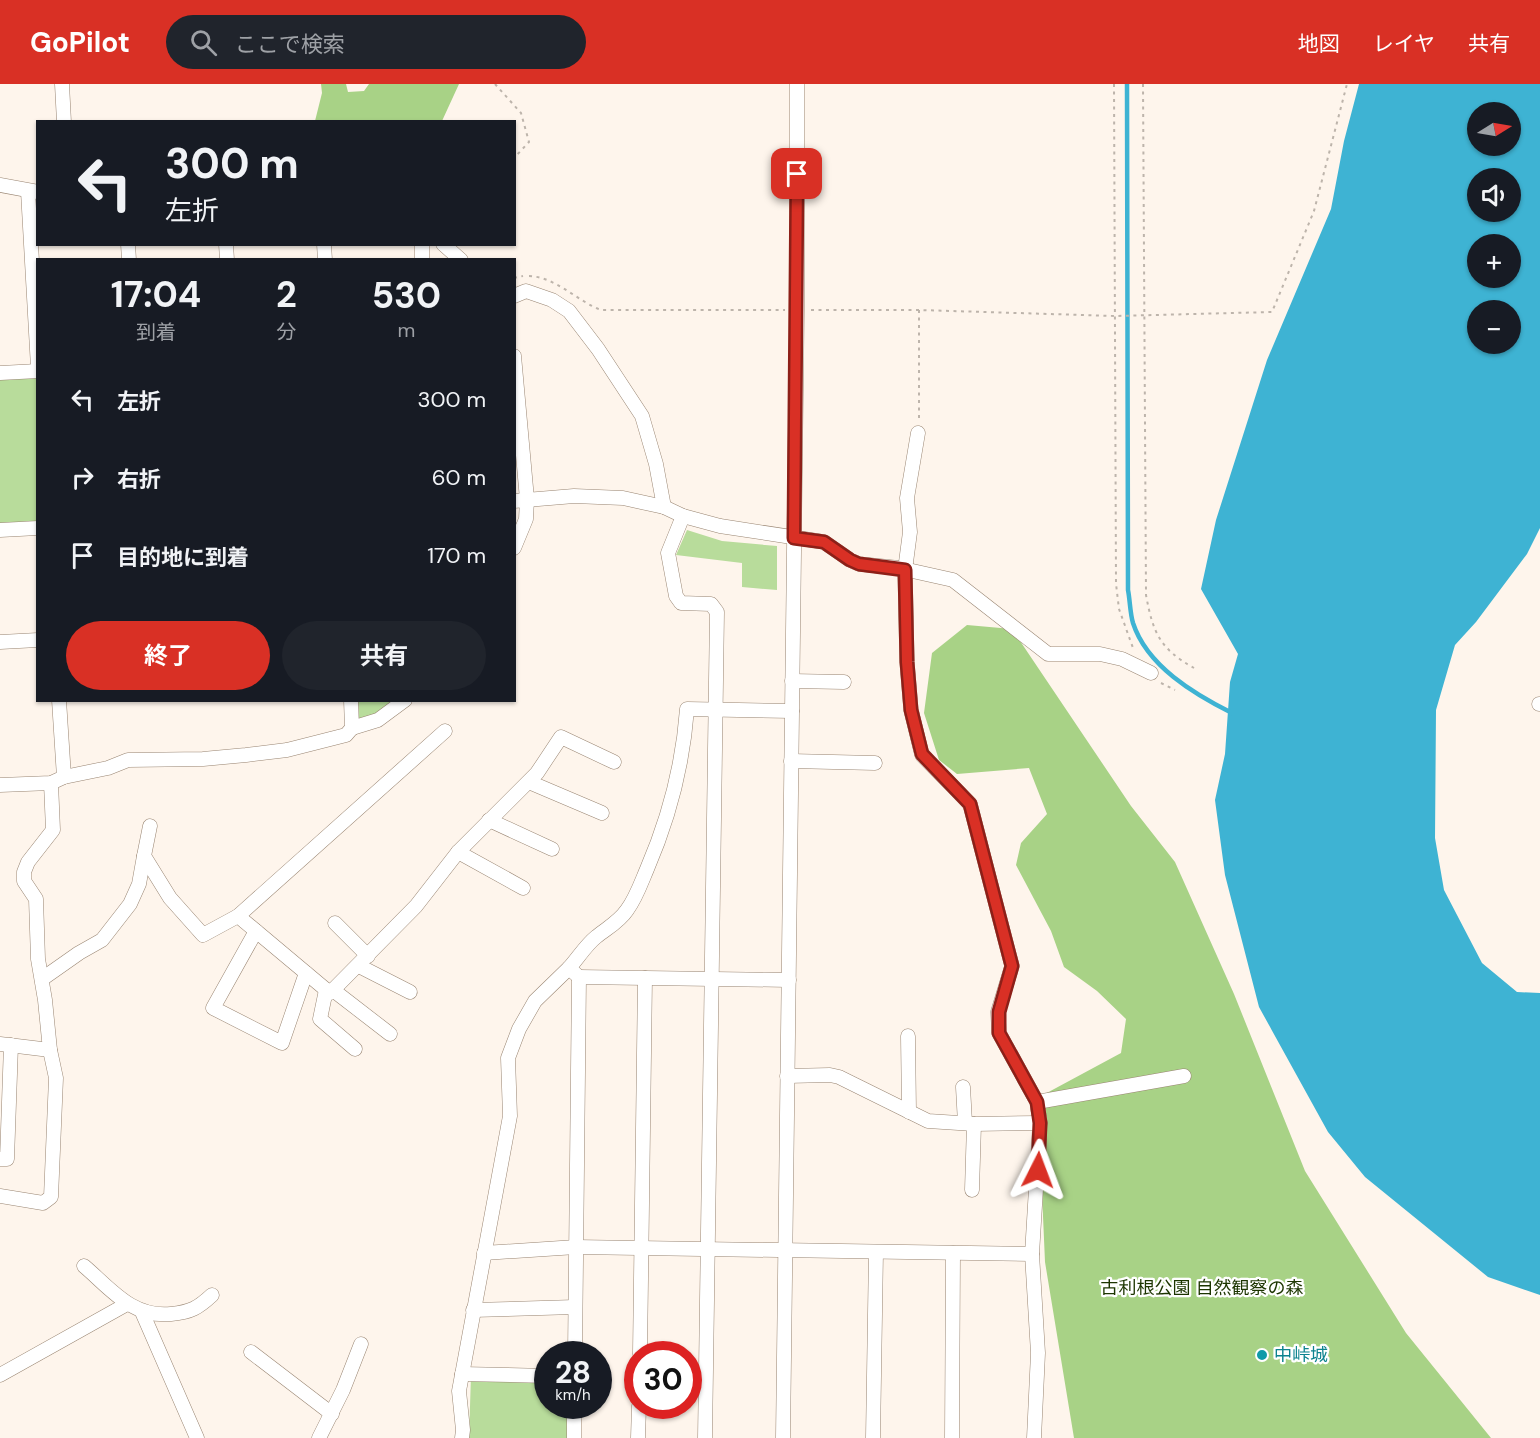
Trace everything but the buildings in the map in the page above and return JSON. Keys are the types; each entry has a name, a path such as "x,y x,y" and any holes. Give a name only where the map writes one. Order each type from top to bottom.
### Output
{"street":[{"path":"62,84 64,120"},
{"path":"783,1438 797,310 797,84"},
{"path":"0,186 33,192 36,298"},
{"path":"445,246 459,258"},
{"path":"516,295 526,291 552,300 569,311 598,349 642,416 656,464 664,507"},
{"path":"0,374 36,369"},
{"path":"516,397 521,500 526,519 516,543"},
{"path":"918,433 907,498 910,532 905,570 911,710 922,754 970,804 1012,966 999,1012 999,1033 1037,1102 1040,1123 1032,1254 1038,1353 1034,1438"},
{"path":"521,500 600,496 643,501 683,516 720,526 824,542 859,564 954,580 1048,654 1100,654 1122,659 1151,673"},
{"path":"683,516 668,552 676,596 681,603 711,604 717,612 705,1438"},
{"path":"0,530 36,528"},
{"path":"0,642 36,640"},
{"path":"792,681 844,682"},
{"path":"59,702 64,777"},
{"path":"351,702 352,728"},
{"path":"0,785 51,783 64,777 108,768 128,760 203,759 287,750 346,735 352,728 378,720 402,702"},
{"path":"462,1438 459,1391 510,1116 508,1058 519,1029 535,1001 574,972 595,937 615,923 627,910 638,890 660,839 676,782 682,755 687,710 792,711"},
{"path":"144,856 170,898 203,935 238,916 445,731"},
{"path":"355,1049 320,1019 329,990 363,961 416,906 458,852 529,782 561,737 614,762"},
{"path":"791,761 875,763"},
{"path":"529,782 602,813"},
{"path":"0,1196 43,1203 51,1197 56,1078 38,959 36,899 24,881 24,872 28,862 53,830 51,783"},
{"path":"489,820 552,849"},
{"path":"42,979 102,940 130,904 139,884 150,826"},
{"path":"458,852 524,888"},
{"path":"238,916 306,973 390,1034"},
{"path":"335,924 363,961 410,992"},
{"path":"256,931 213,1008 282,1043 306,973"},
{"path":"574,972 645,978 789,980"},
{"path":"574,972 575,1341"},
{"path":"640,1341 645,978"},
{"path":"908,1036 909,1112"},
{"path":"0,1159 7,1159 6,1044 50,1050"},
{"path":"787,1076 839,1077 928,1121 969,1124 1040,1123"},
{"path":"1037,1102 1184,1076"},
{"path":"963,1087 969,1124 972,1190"},
{"path":"484,1253 576,1247 1032,1254"},
{"path":"873,1438 876,1252"},
{"path":"952,1438 953,1253"},
{"path":"84,1266 127,1304 142,1312 160,1315 184,1313 199,1307 212,1295"},
{"path":"0,1375 127,1304"},
{"path":"473,1310 575,1307"},
{"path":"142,1312 197,1438"},
{"path":"320,1438 361,1344"},
{"path":"251,1352 332,1414"},
{"path":"462,1374 534,1376"},
{"path":"574,1419 574,1438"},
{"path":"638,1438 639,1419"}],"path":[{"path":"495,84 521,113 529,142 516,156"},
{"path":"1114,84 1116,584 1119,609 1131,646 1156,680 1175,690"},
{"path":"1143,84 1146,595 1150,614 1164,647 1194,668"},
{"path":"1115,316 1272,312 1314,211 1347,84"},
{"path":"918,433 919,310"}],"green space":[{"path":"321,84 346,84 348,92 364,91 369,84 459,84 442,120 315,120 322,93"},
{"path":"36,371 36,528 0,530 0,373"},
{"path":"687,530 722,541 777,546 777,590 742,587 742,563 676,555"},
{"name":"古利根公園 自然観察の森","path":"967,625 1012,629 1131,806 1175,862 1234,994 1305,1171 1406,1333 1491,1438 1074,1438 1045,1262 1042,1193 1047,1120 1043,1095 1121,1053 1126,1019 1097,991 1064,967 1051,931 1016,865 1021,843 1047,814 1029,768 957,774 939,760 924,713 932,653"},
{"path":"351,702 403,702 352,728"},
{"path":"471,1375 534,1376 534,1419 574,1419 574,1438 469,1438"}],"water":[{"path":"1359,84 1540,84 1540,528 1527,554 1476,622 1455,645 1436,710 1435,838 1444,890 1482,963 1517,992 1540,993 1540,1295 1488,1277 1365,1177 1328,1132 1259,1007 1225,875 1215,800 1225,754 1230,682 1238,654 1201,589 1216,520 1267,360 1331,209 1344,141"}],"waterway":[{"path":"1127,84 1128,590 1131,615 1140,638 1160,665 1188,688 1232,713"}],"place":[{"name":"中峠城","path":"1262,1355"}],"route":[{"path":"797,174 794,538 824,542 859,564 905,570 907,662 911,710 922,754 970,804 1012,966 999,1012 999,1033 1037,1102 1040,1123 1038,1170"}]}
